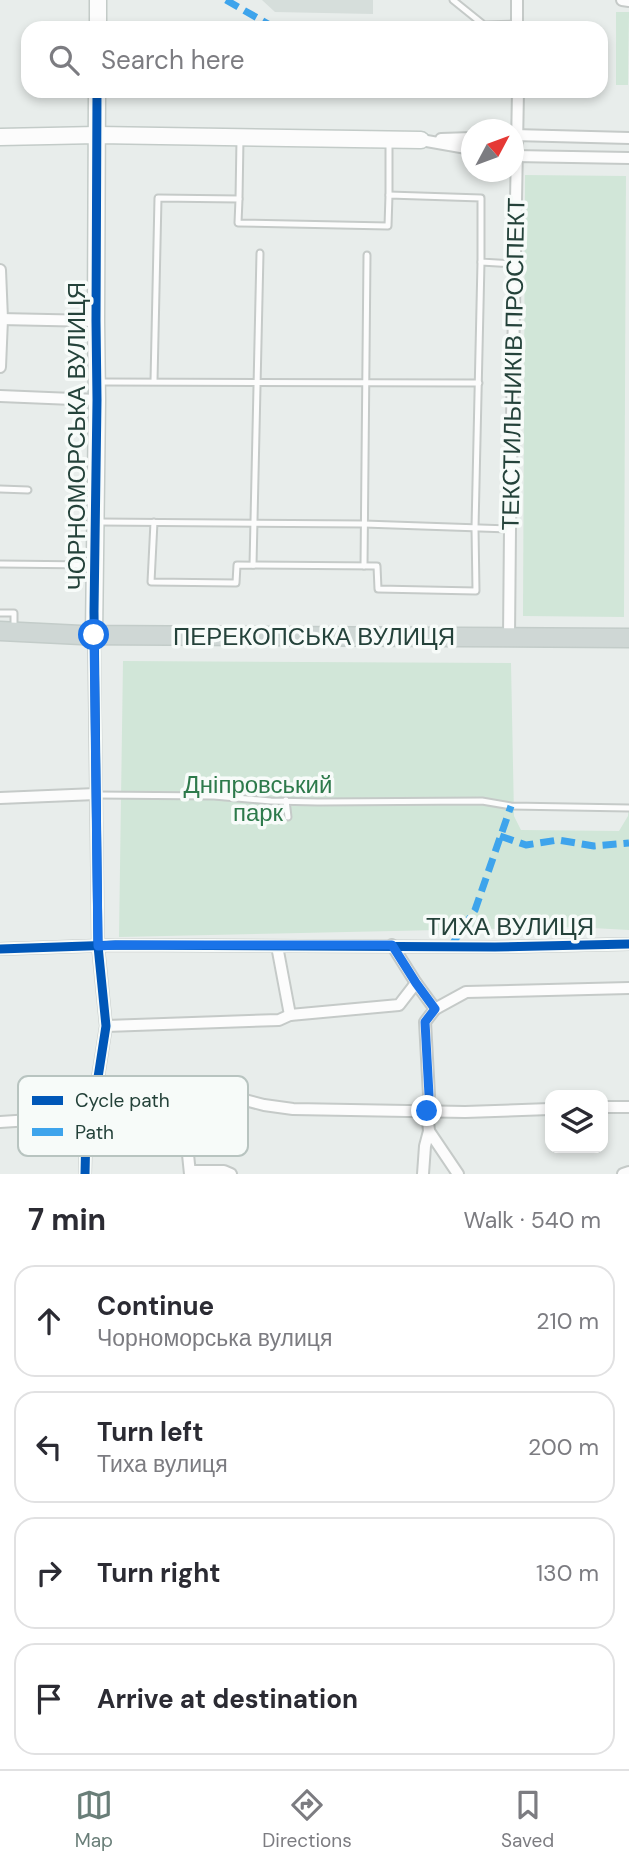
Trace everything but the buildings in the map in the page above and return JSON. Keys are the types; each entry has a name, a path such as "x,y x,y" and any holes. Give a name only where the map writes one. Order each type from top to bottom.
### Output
{"main road":[{"name":"ПЕРЕКОПСЬКА ВУЛИЦЯ","path":"7,631 94,635 629,638"}],"street":[{"path":"98,0 98,21"},
{"path":"622,0 629,1"},
{"name":"ЧОРНОМОРСЬКА ВУЛИЦЯ","path":"97,98 94,635 98,946 106,1026 98,1076"},
{"name":"ТЕКСТИЛЬНИКІВ ПРОСПЕКТ","path":"516,119 518,98"},
{"path":"524,135 629,138"},
{"path":"0,136 461,138"},
{"path":"421,140 461,147"},
{"path":"524,156 629,158"},
{"name":"ТЕКСТИЛЬНИКІВ ПРОСПЕКТ","path":"509,636 515,182"},
{"path":"0,270 0,367"},
{"path":"1,319 96,320"},
{"path":"0,396 97,400"},
{"path":"0,798 96,794"},
{"name":"ТИХА ВУЛИЦЯ","path":"0,949 116,945 495,947 629,944"},
{"path":"392,945 435,1009"},
{"path":"277,946 290,1015"},
{"path":"106,1026 279,1020 290,1015 399,1005 416,983"},
{"path":"423,1174 422,1161 429,1131 425,1022 435,1009 466,992 629,988"},
{"path":"248,1101 293,1109 465,1112 545,1109"},
{"path":"608,1107 629,1107"},
{"path":"0,1122 18,1121"},
{"path":"429,1131 458,1174"},
{"name":"ЧОРНОМОРСЬКА ВУЛИЦЯ","path":"85,1156 85,1174"},
{"path":"190,1172 224,1171 231,1174"},
{"path":"623,1174 629,1172"}],"lane":[{"path":"453,0 476,21"},
{"path":"240,138 238,223 388,226 389,140"},
{"path":"154,522 151,582 236,583 237,565 377,566 378,589 476,591 481,198 389,195"},
{"path":"154,381 158,198 239,199"},
{"path":"253,565 260,253"},
{"path":"364,566 367,255"},
{"path":"481,262 514,264"},
{"path":"97,382 479,383"},
{"path":"0,489 28,490"},
{"path":"96,522 364,524 510,529"},
{"path":"0,564 95,565"},
{"path":"0,613 14,613 7,631"},
{"path":"96,794 214,796 318,802 482,801 511,806 629,808"},
{"path":"286,800 288,817"}],"shaded area":[{"path":"262,0 373,0 373,14 275,12"}],"green space":[{"path":"616,12 629,12 628,85 616,85"},
{"path":"525,175 626,176 624,617 523,616"},
{"name":"Дніпровський парк","path":"123,661 511,663 514,816 521,830 619,831 628,816 629,804 629,930 574,927 119,937"}],"marked path":[{"path":"226,0 263,21"},
{"path":"451,946 475,910 511,806"},
{"path":"500,836 526,845 558,840 594,846 629,843"}],"cycle path":[{"path":"97,98 94,612 98,946 106,1026 98,1076"},
{"path":"0,949 115,945 495,947 629,944"},
{"path":"85,1156 85,1174"}],"route":[{"path":"94,635 98,946 392,945 435,1009 425,1022 429,1095 427,1111"}]}
